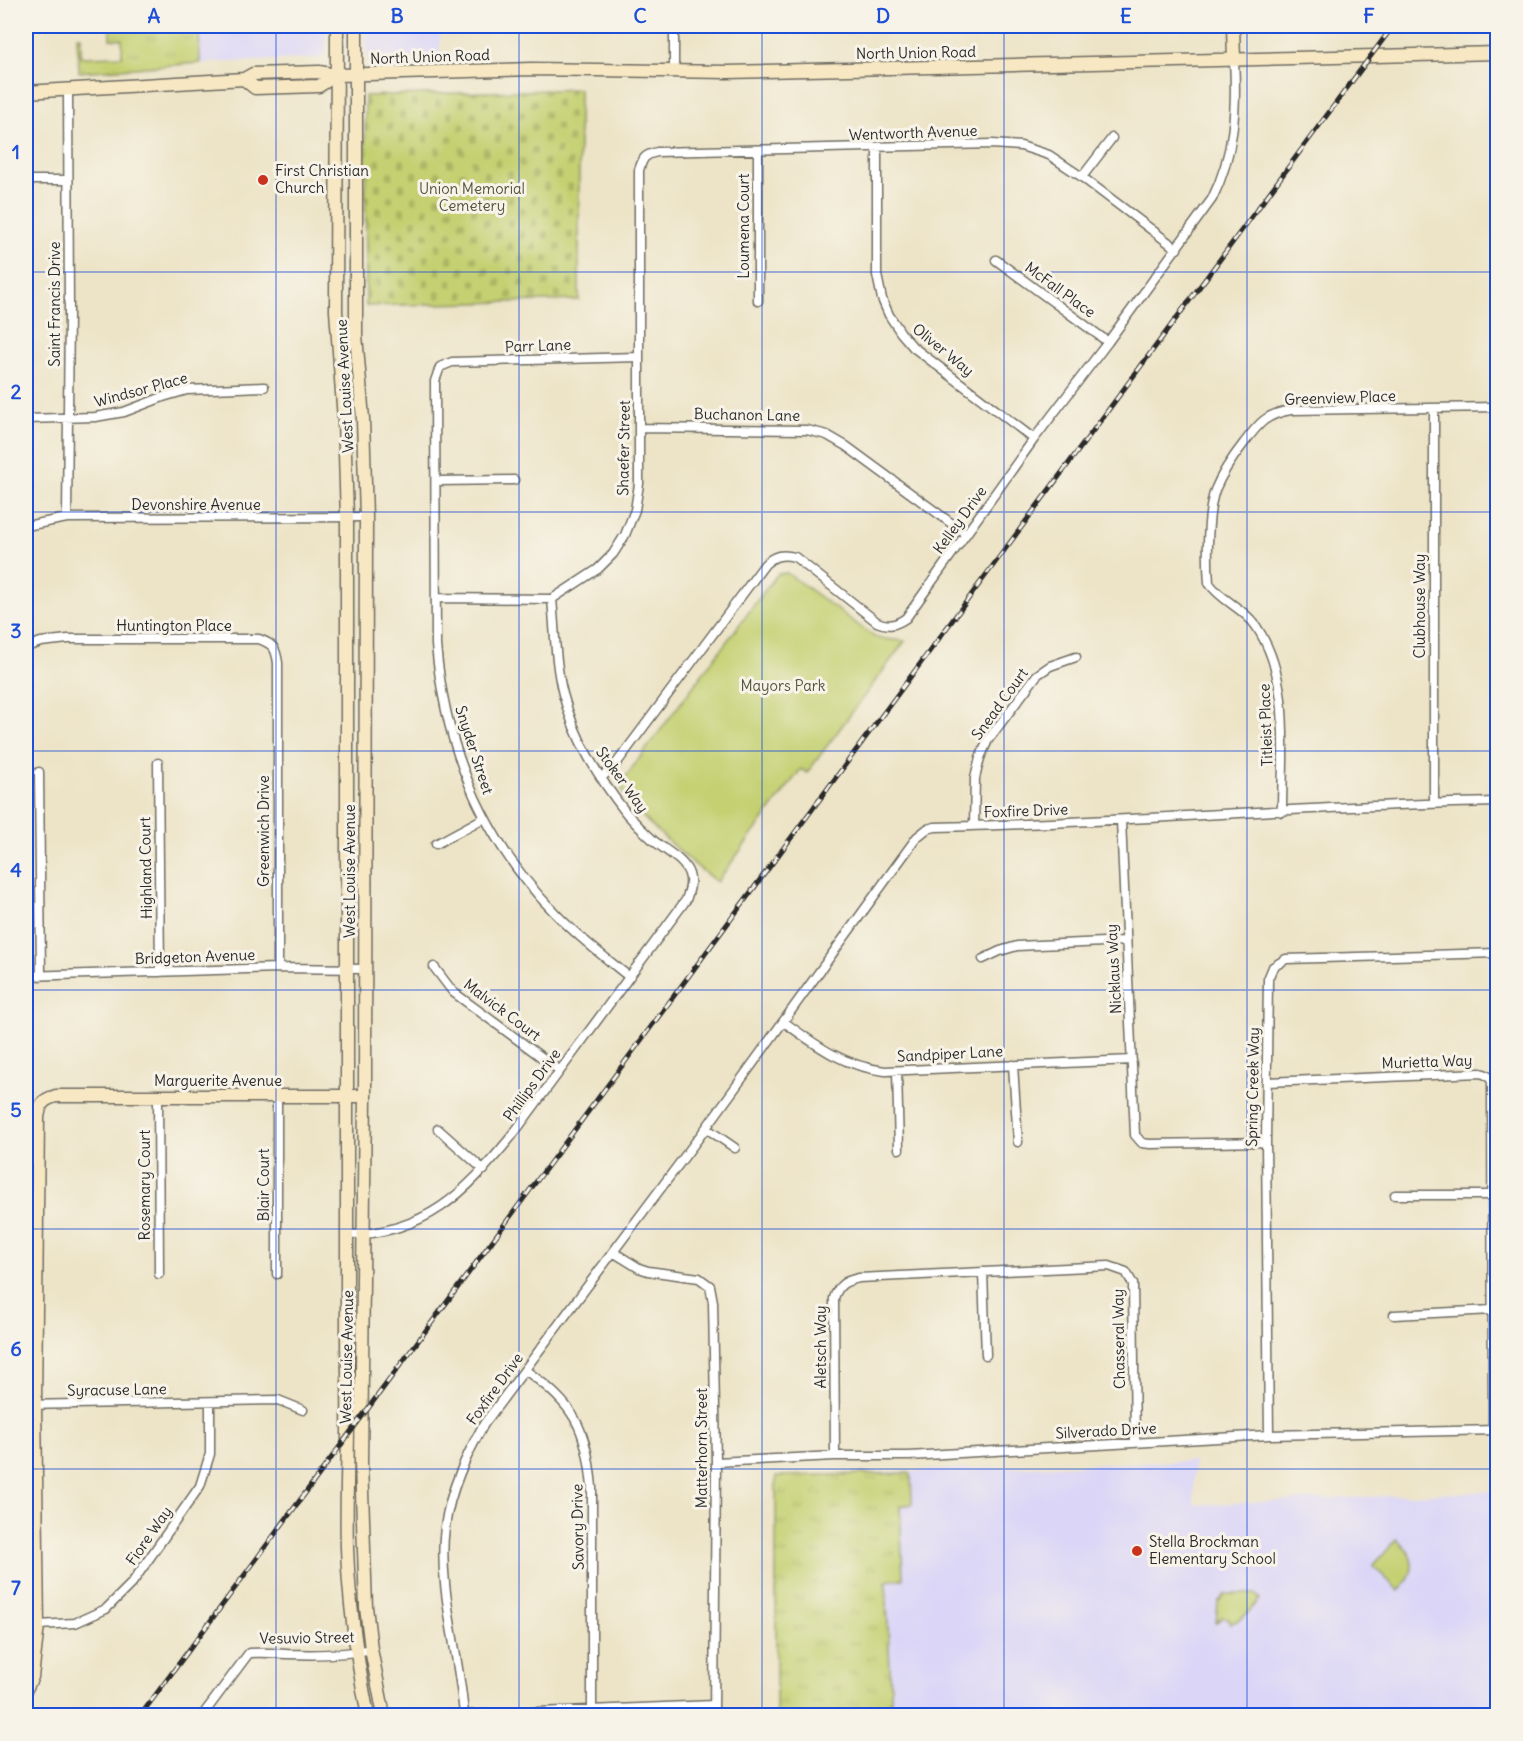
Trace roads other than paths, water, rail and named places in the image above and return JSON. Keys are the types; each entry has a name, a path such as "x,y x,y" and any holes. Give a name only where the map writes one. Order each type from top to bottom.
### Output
{"main road":[{"name":"West Louise Avenue","path":"337,26 336,311 344,420 347,518 346,969 349,1414 347,1546 356,1652 368,1716"},
{"name":"West Louise Avenue","path":"356,26 354,74 356,335 363,419 366,517 365,1096 361,1463 364,1568 371,1649 384,1716"},
{"path":"1233,26 1234,60"},
{"name":"North Union Road","path":"26,92 244,79 253,74 277,73 319,72 336,75 531,69 674,72 1497,53"},
{"name":"Marguerite Avenue","path":"31,1281 38,1118 40,1105 45,1099 71,1096 365,1096"},
{"path":"26,1689 32,1677 38,1625 30,1405 31,1281"}],"street":[{"path":"674,26 674,72"},
{"name":"Kelley Drive","path":"601,778 616,764 771,558 785,555 795,557 877,622 888,625 906,618 1034,439 1212,199 1230,153 1234,122 1234,60"},
{"name":"Saint Francis Drive","path":"67,519 68,90"},
{"path":"1082,177 1112,138"},
{"name":"Wentworth Avenue","path":"639,182 639,170 643,158 646,154 657,152 992,144 1021,146 1049,155 1082,177 1177,249"},
{"name":"Oliver Way","path":"877,148 878,275 882,299 889,315 913,347 1034,439"},
{"name":"Loumena Court","path":"758,150 758,301"},
{"path":"26,180 68,180"},
{"name":"Shaefer Street","path":"552,599 598,569 612,554 625,535 635,510 639,484 639,182"},
{"name":"McFall Place","path":"996,260 1108,342"},
{"name":"Parr Lane","path":"440,367 452,362 638,357"},
{"name":"Snyder Street","path":"440,367 435,381 436,645 439,680 445,708 462,765 484,818 519,872 553,912 580,938 628,976"},
{"name":"Windsor Place","path":"26,419 68,419 124,412 187,390 264,387"},
{"name":"Greenview Place","path":"1242,611 1215,591 1209,582 1211,512 1215,492 1222,476 1257,425 1267,417 1278,412 1292,410 1497,407"},
{"name":"Clubhouse Way","path":"1434,409 1434,803"},
{"name":"Buchanon Lane","path":"639,428 807,430 827,435 846,446 966,534"},
{"path":"436,481 514,480"},
{"name":"Devonshire Avenue","path":"26,526 44,521 67,519 366,517"},
{"path":"436,598 552,599"},
{"name":"Stoker Way","path":"552,599 562,693 577,737 601,778 631,818 653,840 681,862 690,876 690,888"},
{"name":"Titleist Place","path":"1242,611 1256,626 1271,652 1278,677 1282,715 1282,812"},
{"name":"Huntington Place","path":"26,647 41,642 68,639 259,639 270,642 276,650 278,694"},
{"name":"Snead Court","path":"974,826 975,778 988,740 1037,675 1050,666 1076,657"},
{"name":"Greenwich Drive","path":"278,694 278,968"},
{"name":"Highland Court","path":"158,763 160,972"},
{"path":"39,772 41,976"},
{"name":"Foxfire Drive","path":"464,1715 444,1566 445,1527 453,1490 468,1452 484,1424 706,1128 917,837 935,827 1121,820 1434,803 1497,802"},
{"path":"436,844 484,818"},
{"name":"Nicklaus Way","path":"1121,820 1135,1135 1142,1143 1149,1144 1266,1142"},
{"name":"Phillips Drive","path":"348,1235 390,1231 428,1216 452,1201 484,1170 511,1137 686,900 690,888"},
{"path":"983,960 1000,951 1017,946 1126,941"},
{"name":"Spring Creek Way","path":"1269,1435 1266,1142 1268,979 1273,967 1286,959 1497,953"},
{"name":"Malvick Court","path":"434,967 453,992 559,1070"},
{"name":"Bridgeton Avenue","path":"26,976 278,968 365,969"},
{"name":"Sandpiper Lane","path":"784,1022 825,1051 864,1068 897,1071 1132,1060"},
{"path":"1014,1065 1018,1142"},
{"path":"897,1071 898,1149"},
{"name":"Murietta Way","path":"1267,1082 1480,1073 1491,1078 1496,1430"},
{"name":"Rosemary Court","path":"158,1096 159,1274"},
{"name":"Blair Court","path":"277,1096 277,1274"},
{"path":"706,1128 735,1148"},
{"path":"438,1129 484,1170"},
{"path":"1395,1195 1492,1195"},
{"name":"Matterhorn Street","path":"612,1252 639,1268 699,1278 710,1286 713,1302 716,1462 714,1716"},
{"name":"Chasseral Way","path":"884,1277 1108,1266 1126,1272 1133,1284 1135,1443"},
{"path":"983,1273 986,1355"},
{"name":"Aletsch Way","path":"835,1456 834,1298 837,1289 845,1281 884,1277"},
{"path":"1394,1315 1493,1310"},
{"name":"Savory Drive","path":"525,1370 549,1387 575,1417 584,1433 589,1457 592,1487 592,1709"},
{"name":"Syracuse Lane","path":"30,1405 278,1400 303,1410"},
{"name":"Fiore Way","path":"38,1625 75,1623 106,1609 132,1583 200,1486 210,1454 210,1402"},
{"name":"Silverado Drive","path":"716,1462 835,1456 909,1456 1269,1435 1496,1430"},
{"name":"Vesuvio Street","path":"202,1716 249,1653 356,1652 371,1649"},
{"path":"464,1715 714,1705"}],"railway":[{"path":"140,1716 1393,26"}],"place":[{"name":"First Christian Church","path":"263,180"},
{"name":"Stella Brockman Elementary School","path":"1137,1551"}],"park label":[{"name":"Union Memorial Cemetery","path":"472,198"},
{"name":"Mayors Park","path":"783,686"}]}
